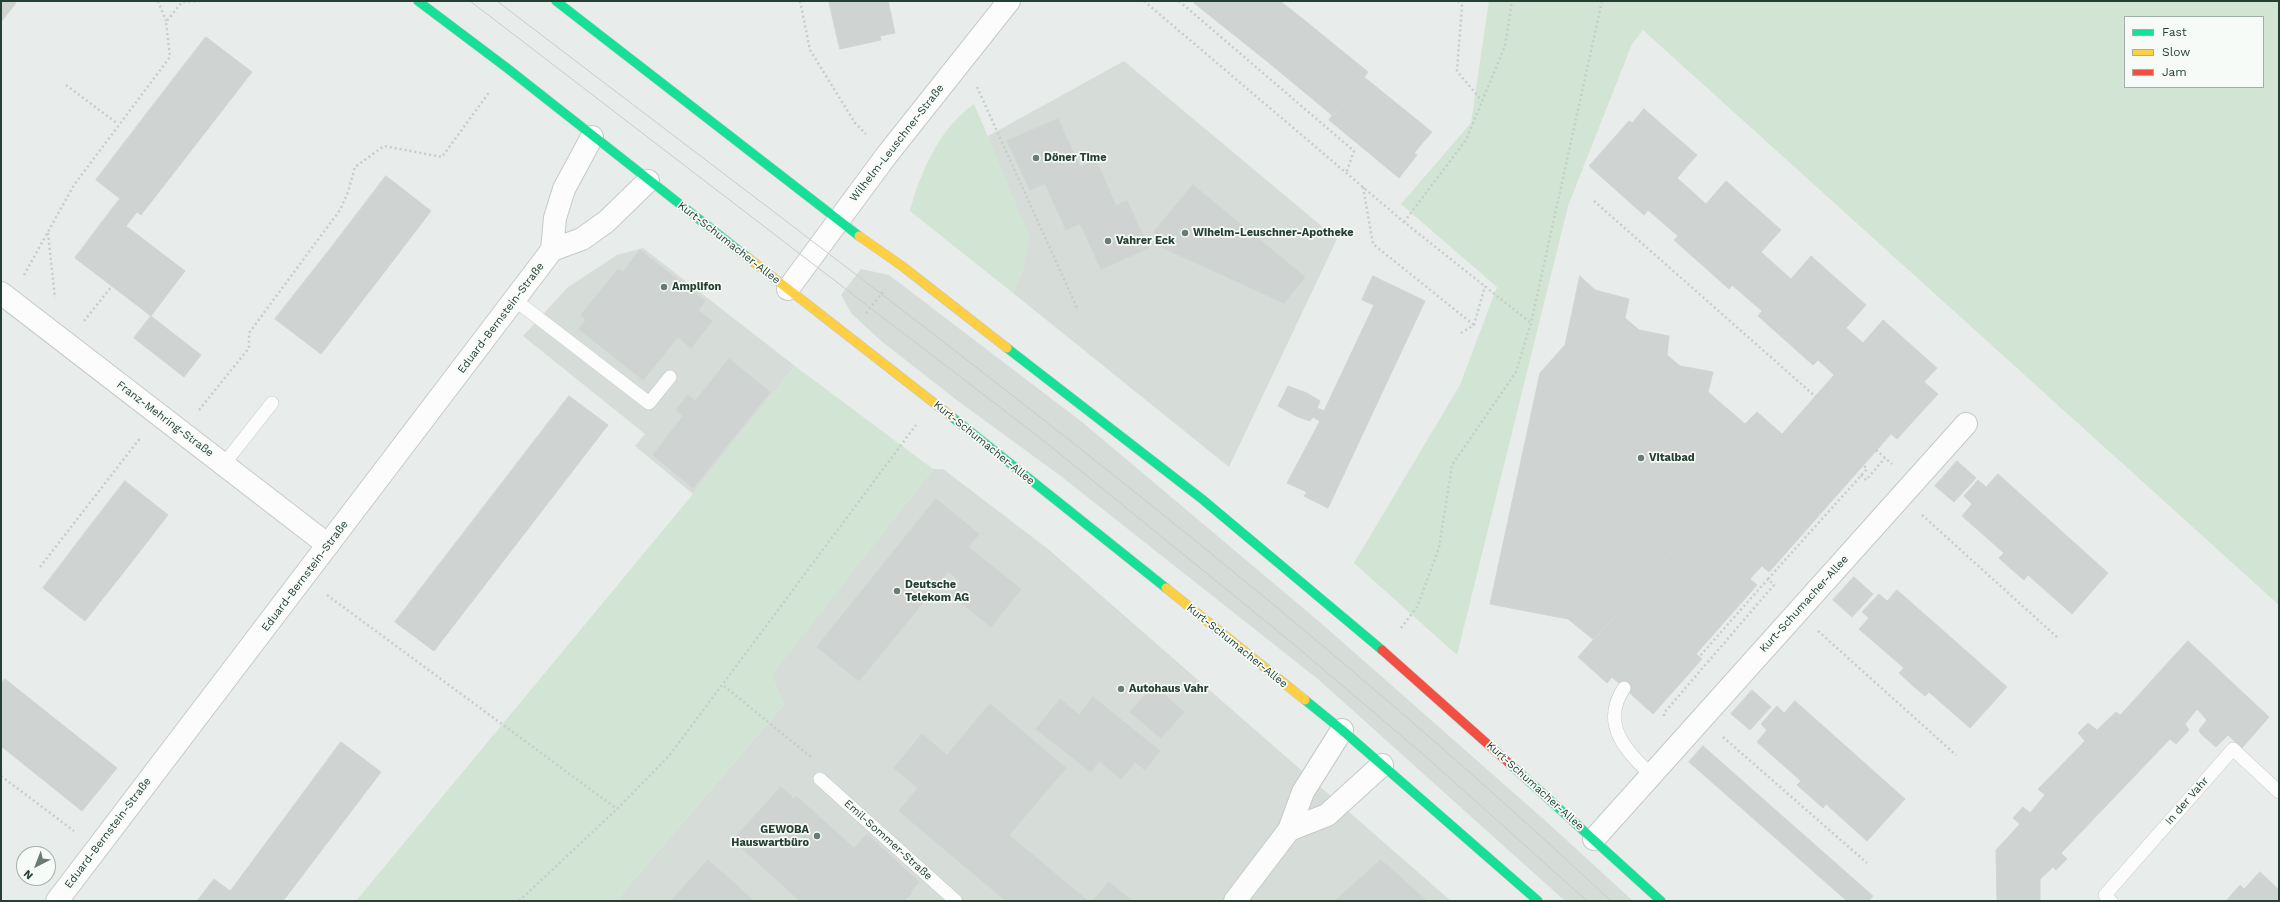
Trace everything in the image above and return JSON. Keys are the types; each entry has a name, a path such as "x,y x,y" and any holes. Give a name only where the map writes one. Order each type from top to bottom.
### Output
{"street":[{"name":"Kurt-Schumacher-Allee","path":"418,1 507,68 592,137 848,337 934,402 1342,730 1538,901"},
{"name":"Kurt-Schumacher-Allee","path":"556,1 837,220 902,266 1202,499 1383,651 1594,839 1661,901"},
{"name":"Wilhelm-Leuschner-Straße","path":"788,289 837,220 886,156 1009,1"},
{"path":"592,137 564,189 555,218 552,250 582,239 606,222 648,180"},
{"name":"Eduard-Bernstein-Straße","path":"57,901 552,250"},
{"name":"Franz-Mehring-Straße","path":"5,297 328,545"},
{"name":"Kurt-Schumacher-Allee","path":"1594,839 1966,424"},
{"path":"1234,901 1289,830 1303,792 1342,730"},
{"path":"1289,830 1327,815 1382,764"}],"lane":[{"path":"514,300 648,403 670,377"},
{"path":"224,464 272,403"},
{"path":"1624,688 1615,707 1618,731 1622,743 1651,775"},
{"name":"In der Vahr","path":"2111,901 2105,895 2233,749 2279,792"},
{"name":"Emil-Sommer-Straße","path":"820,779 956,901"}],"path":[{"path":"5,297 48,233 74,185 170,56 166,22 158,1"},
{"path":"166,22 182,2 200,1"},
{"path":"800,1 810,50 855,123 886,156"},
{"path":"1144,1 1404,222 1531,323"},
{"path":"1179,1 1354,151 1346,173"},
{"path":"1458,1 1462,6 1457,71 1482,100"},
{"path":"1404,222 1466,140 1505,46 1512,1"},
{"path":"1383,651 1417,607 1439,548 1452,465 1516,372 1531,323 1602,1"},
{"path":"964,58 1078,310"},
{"path":"181,432 248,348 249,333 340,210 348,192 355,167 384,146 442,157 507,68"},
{"path":"66,85 118,124"},
{"path":"1362,186 1373,244 1474,325"},
{"path":"1594,201 1816,397"},
{"path":"48,233 56,294 48,330"},
{"path":"848,337 902,266"},
{"path":"66,343 112,286"},
{"path":"1461,333 1474,325 1485,286"},
{"path":"519,901 617,809 669,756 724,686 934,402"},
{"path":"40,567 158,414"},
{"path":"1861,476 1866,480 1886,458"},
{"path":"1699,657 1867,469 1863,465"},
{"path":"1901,496 2058,638"},
{"path":"304,578 617,809"},
{"path":"1664,713 1774,585 1768,579"},
{"path":"1797,612 1956,755"},
{"path":"724,686 811,756 820,779"},
{"path":"1702,719 1867,863"},
{"path":"1,776 96,848"}],"shaded area":[{"path":"1124,61 1337,239 1229,467 1013,293 1024,266 988,136"},
{"path":"643,248 795,366 693,494 635,446 645,434 523,336 568,287 617,255"},
{"path":"861,269 889,275 1082,422 1322,624 1549,824 1633,901 1565,901 1319,680 1062,477 958,401 880,340 852,314 841,295"},
{"path":"933,469 943,469 1048,549 1451,901 623,901 619,897 784,704 771,675"}],"green space":[{"path":"1489,1 2279,1 2279,605 1643,30 1632,44 1568,206 1457,655 1354,563 1460,385 1497,287 1401,204 1471,123"},
{"path":"974,104 1030,237 1024,266 1013,293 910,211 919,181 941,138 951,125"},
{"path":"795,366 933,469 772,675 784,704 619,897 623,901 356,901 693,494"}],"building":[{"path":"1,1 16,3 1,22"},
{"path":"829,1 888,1 895,33 880,36 881,40 840,49"},
{"path":"1196,1 1280,1 1303,19 1268,62 1194,3"},
{"path":"1303,19 1368,72 1333,116 1268,62"},
{"path":"206,37 252,72 197,143 151,108"},
{"path":"1364,77 1432,132 1414,153 1417,155 1399,178 1329,120"},
{"path":"151,108 197,143 141,215 96,180"},
{"path":"1644,109 1697,155 1677,178 1706,204 1726,181 1781,230 1761,252 1791,279 1811,256 1866,305 1846,328 1863,343 1883,320 1937,368 1924,382 1938,394 1897,439 1830,380 1834,375 1818,360 1813,365 1758,316 1762,311 1732,285 1729,289 1674,240 1678,236 1648,210 1644,215 1589,166 1629,121 1632,123"},
{"path":"1058,119 1080,167 1030,190 1007,141"},
{"path":"1096,160 1116,206 1066,230 1045,183"},
{"path":"386,176 431,211 376,283 331,248"},
{"path":"1193,185 1305,277 1284,303 1161,247 1154,232"},
{"path":"120,199 137,212 126,226 109,213"},
{"path":"1127,201 1149,248 1101,269 1080,223"},
{"path":"109,213 185,271 151,316 75,258"},
{"path":"331,248 376,283 321,354 275,319"},
{"path":"640,250 705,301 698,310 712,321 691,348 678,337 643,380 579,329 586,320 581,315 618,269 623,272"},
{"path":"1373,276 1425,301 1328,508 1304,496 1307,492 1287,483 1320,421 1313,417 1310,421 1298,417 1278,406 1288,386 1307,393 1320,401 1317,408 1324,411 1374,305 1362,300"},
{"name":"Vitalbad","path":"1580,276 1595,290 1629,299 1625,318 1639,330 1669,336 1667,355 1680,366 1713,372 1708,392 1745,424 1757,412 1782,434 1737,485 1734,482 1594,640 1568,619 1490,604 1540,373 1565,345"},
{"path":"151,316 201,355 184,377 134,338"},
{"path":"729,359 770,392 693,488 653,455 683,416 676,410 688,395 695,401"},
{"path":"1830,380 1891,434 1769,572 1762,566 1750,579 1757,585 1696,654 1702,659 1653,714 1612,677 1607,683 1578,657 1734,482 1737,485"},
{"path":"569,396 608,425 434,651 395,622"},
{"path":"1957,461 1976,478 1954,502 1935,486"},
{"path":"1998,474 2108,573 2072,614 2028,575 2024,580 2011,569 1999,558 2004,553 1962,516 1972,504 1964,496 1978,480 1986,487"},
{"path":"125,481 168,515 127,568 84,534"},
{"name":"Deutsche Telekom AG","path":"936,499 979,534 968,547 1021,589 991,627 950,594 960,581 948,572 859,681 817,647"},
{"path":"84,534 127,568 85,621 43,588"},
{"path":"1854,577 1873,594 1852,617 1833,600"},
{"path":"1897,590 2007,687 1970,728 1929,692 1925,696 1912,685 1899,673 1904,668 1859,629 1869,618 1862,612 1879,594 1887,601"},
{"path":"2188,641 2269,717 2242,748 2228,735 2216,747 2201,734 2199,730 2207,720 2197,709 2185,724 2189,730 2176,744 2170,739 2061,853 2067,859 2056,870 2053,867 2040,879 2040,901 1997,901 1996,850 2020,824 2013,818 2023,807 2030,813 2045,795 2038,789 2085,741 2078,733 2088,723 2097,730 2116,712 2120,715"},
{"path":"5,679 117,768 82,811 1,746 1,684"},
{"path":"1154,685 1184,712 1161,738 1130,712"},
{"path":"1752,690 1771,707 1750,730 1731,714"},
{"path":"1093,697 1160,751 1145,770 1135,762 1121,779 1099,761 1091,772 1036,729 1060,699 1079,715"},
{"path":"1795,701 1905,799 1867,841 1826,804 1823,808 1797,785 1801,781 1757,742 1767,730 1761,724 1777,706 1784,713"},
{"path":"990,704 1066,768 1009,835 1088,901 1006,901 899,811 918,788 894,768 922,734 947,755"},
{"path":"341,742 381,772 283,901 197,901 214,879 230,891"},
{"path":"1703,746 1873,896 1869,901 1847,901 1689,762"},
{"path":"781,787 794,799 796,796 854,848 867,834 919,882 910,892 912,893 904,901 800,901 733,840"},
{"path":"708,860 754,901 671,901"},
{"path":"1381,860 1427,901 1335,901"},
{"path":"2260,872 2279,890 2279,901 2226,901 2240,885 2244,889"},
{"path":"1109,882 1132,901 1093,901"}],"tram line":[{"path":"470,1 1044,441 1291,642 1424,755 1587,901"},
{"path":"497,1 924,327 1066,437 1206,549 1343,663 1479,780 1611,901"}],"traffic: fast":[{"path":"418,1 507,68 747,257"},
{"path":"556,1 859,236"},
{"path":"1007,348 1202,499 1382,650"},
{"path":"952,417 1166,588"},
{"path":"1305,700 1342,730 1538,901"},
{"path":"1510,764 1661,901"}],"traffic: slow":[{"path":"859,236 902,266 1007,348"},
{"path":"747,257 952,417"},
{"path":"1166,588 1305,700"}],"traffic: jam":[{"path":"1382,650 1510,764"}],"place":[{"name":"Döner Time","path":"1036,158"},
{"name":"Wihelm-Leuschner-Apotheke","path":"1185,233"},
{"name":"Vahrer Eck","path":"1108,241"},
{"name":"Amplifon","path":"664,287"},
{"name":"Vitalbad","path":"1641,458"},
{"name":"Deutsche Telekom AG","path":"897,591"},
{"name":"Autohaus Vahr","path":"1121,689"},
{"name":"GEWOBA Hauswartbüro","path":"817,836"}]}
